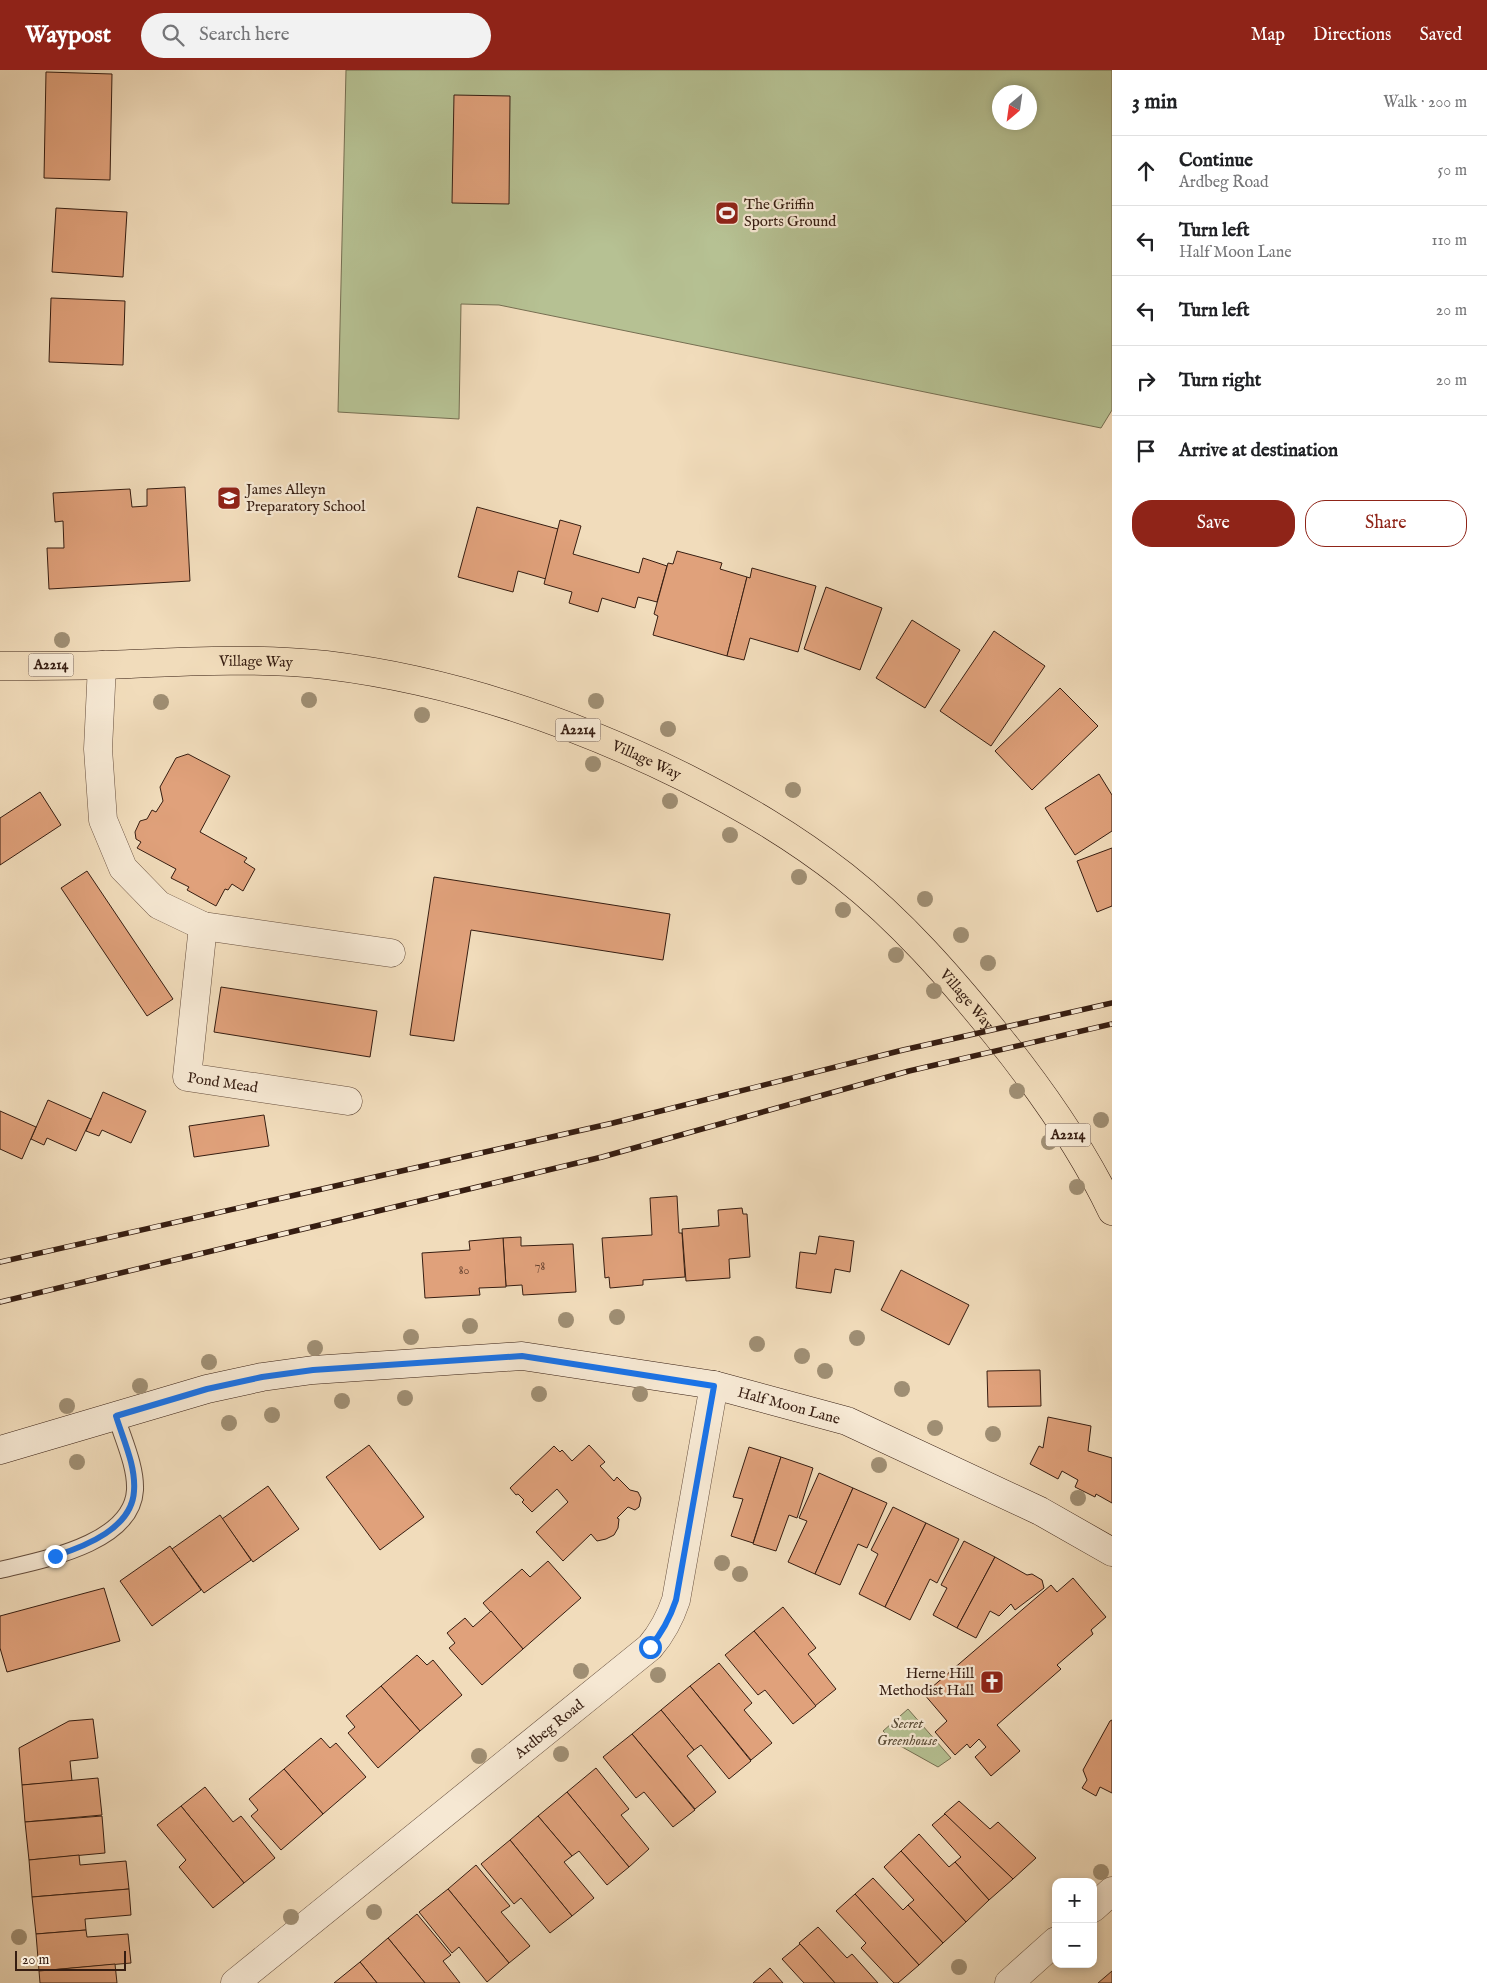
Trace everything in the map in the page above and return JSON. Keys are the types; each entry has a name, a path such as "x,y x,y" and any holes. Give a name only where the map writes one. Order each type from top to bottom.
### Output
{"main road":[{"name":"Village Way","path":"0,666 190,662 276,662 323,665 371,672 439,686 551,720 643,757 766,820 845,877 887,913 971,1003 1019,1063 1076,1147 1112,1211"}],"street":[{"path":"102,665 98,748 103,820 123,868 159,905 203,926 391,953"},
{"name":"Pond Mead","path":"203,926 187,1077 348,1101"},
{"name":"Half Moon Lane","path":"0,1450 207,1389 262,1377 313,1370 522,1356 714,1386 847,1422 1040,1510 1112,1552"},
{"name":"Ardbeg Road","path":"235,1983 650,1647 659,1636 676,1600 714,1386"},
{"path":"1097,1904 1112,1891"},
{"path":"1009,1983 1052,1945"}],"lane":[{"path":"0,1570 68,1552 106,1532 124,1519 135,1490 131,1463 116,1416"}],"green space":[{"name":"The Griffin Sports Ground","path":"346,70 1112,70 1112,410 1101,428 499,305 461,304 459,419 338,412"},
{"name":"Secret Greenhouse","path":"908,1709 951,1758 938,1767 895,1743 883,1731"}],"building":[{"path":"46,72 112,74 110,180 44,178"},
{"path":"454,95 510,96 509,204 452,203"},
{"path":"56,208 127,212 123,277 52,272"},
{"path":"51,298 125,301 123,365 49,362"},
{"path":"185,487 190,581 49,589 47,548 64,548 63,521 55,522 53,493 130,489 132,507 147,506 147,489"},
{"path":"477,507 558,529 546,579 518,571 513,592 458,577"},
{"path":"560,520 581,526 573,554 639,573 643,558 667,566 657,602 638,597 635,608 602,598 598,612 569,603 572,592 544,584"},
{"path":"677,551 722,563 720,569 747,577 727,656 653,635 658,616 654,614 668,563 673,564"},
{"path":"752,568 816,586 798,652 750,638 744,660 727,656 747,577 750,578"},
{"path":"826,587 882,608 860,670 804,649"},
{"path":"912,620 960,650 925,708 876,678"},
{"path":"994,631 1045,666 991,746 940,711"},
{"path":"1060,688 1098,726 1032,790 995,751"},
{"path":"188,754 230,776 200,832 247,858 244,862 255,869 243,891 232,884 228,890 225,889 216,906 187,890 189,887 171,878 176,869 137,848 141,842 136,839 135,832 140,821 147,819 152,810 156,812 163,801 160,787 176,758"},
{"path":"1099,774 1112,795 1112,831 1075,855 1045,808"},
{"path":"40,792 61,825 0,865 0,818"},
{"path":"1112,848 1112,906 1097,912 1077,861"},
{"path":"87,871 173,999 147,1016 61,888"},
{"path":"434,877 670,914 663,960 471,930 454,1041 410,1035"},
{"path":"221,987 377,1011 370,1057 214,1032"},
{"path":"103,1092 146,1111 131,1143 102,1130 99,1136 86,1131"},
{"path":"48,1100 91,1119 76,1151 47,1138 44,1145 31,1139"},
{"path":"0,1111 36,1127 22,1159 0,1149"},
{"path":"264,1115 269,1146 194,1157 189,1126"},
{"path":"677,1196 679,1233 682,1233 685,1277 643,1280 643,1285 610,1288 609,1277 605,1278 602,1238 652,1235 650,1198"},
{"path":"742,1208 743,1214 747,1214 750,1257 729,1259 730,1278 686,1281 682,1229 719,1226 718,1210"},
{"path":"819,1236 854,1241 850,1272 835,1269 831,1293 796,1288 800,1252 816,1254"},
{"path":"521,1237 521,1246 573,1244 576,1292 523,1295 522,1285 506,1286 503,1238"},
{"path":"503,1238 506,1287 479,1288 480,1295 425,1298 422,1253 470,1250 469,1241"},
{"path":"901,1270 969,1305 949,1345 881,1310"},
{"path":"1040,1370 1041,1406 988,1407 987,1371"},
{"path":"1048,1417 1091,1426 1088,1451 1112,1458 1112,1503 1096,1494 1095,1497 1075,1487 1078,1480 1062,1471 1058,1479 1030,1464 1039,1446 1043,1448"},
{"path":"369,1445 424,1517 380,1550 326,1477"},
{"path":"589,1445 605,1462 600,1466 614,1481 617,1477 630,1490 638,1492 641,1498 639,1507 635,1510 628,1507 617,1518 619,1519 618,1528 614,1535 597,1541 591,1534 563,1561 536,1532 568,1502 557,1489 532,1512 522,1502 524,1500 510,1488 554,1446 560,1452 562,1450 572,1461"},
{"path":"749,1447 781,1457 753,1543 731,1536 743,1499 733,1497"},
{"path":"781,1457 813,1468 797,1518 789,1515 776,1551 753,1544"},
{"path":"819,1473 853,1488 815,1574 788,1562 807,1521 799,1518"},
{"path":"268,1486 299,1529 253,1562 222,1519"},
{"path":"853,1488 887,1503 867,1548 858,1544 840,1585 815,1574"},
{"path":"893,1507 926,1523 885,1607 859,1594 878,1554 871,1550"},
{"path":"220,1515 251,1560 204,1593 172,1549"},
{"path":"926,1523 959,1539 937,1583 930,1579 910,1620 885,1607"},
{"path":"964,1541 995,1557 957,1628 933,1615 947,1588 941,1585"},
{"path":"170,1546 201,1590 152,1626 120,1581"},
{"path":"995,1557 1027,1575 1032,1574 1042,1580 1044,1588 1015,1610 1011,1604 999,1616 990,1611 976,1638 957,1628"},
{"path":"548,1561 581,1598 523,1649 483,1603 522,1569 530,1577"},
{"name":"Herne Hill Methodist Hall","path":"1073,1578 1106,1617 1091,1630 1093,1634 1057,1665 1061,1669 997,1725 1020,1751 991,1776 975,1757 986,1747 979,1739 970,1748 967,1744 955,1755 935,1732 947,1721 924,1694 1051,1585 1057,1592"},
{"path":"104,1588 120,1641 7,1672 0,1648 0,1616"},
{"path":"783,1607 816,1648 808,1654 836,1689 815,1706 754,1631"},
{"path":"491,1611 523,1649 482,1685 449,1648 455,1643 447,1633 465,1618 473,1627"},
{"path":"754,1631 816,1706 793,1724 765,1690 758,1695 725,1655"},
{"path":"417,1655 427,1665 433,1660 462,1695 420,1731 381,1686"},
{"path":"719,1663 752,1703 744,1710 772,1743 751,1760 690,1686"},
{"path":"381,1686 420,1731 378,1768 348,1733 355,1727 346,1716"},
{"path":"690,1686 751,1761 729,1779 701,1745 694,1750 661,1710"},
{"path":"661,1710 694,1750 687,1756 716,1792 695,1809 632,1734"},
{"path":"93,1719 98,1758 70,1761 72,1781 22,1785 19,1748 69,1721"},
{"path":"1112,1720 1112,1793 1100,1787 1096,1796 1082,1788 1087,1780 1083,1770"},
{"path":"632,1734 695,1810 673,1827 644,1792 636,1798 603,1757"},
{"path":"321,1738 330,1748 336,1743 366,1777 323,1814 284,1769"},
{"path":"596,1768 629,1809 621,1815 649,1849 629,1867 567,1792"},
{"path":"284,1769 323,1814 281,1850 251,1816 258,1810 249,1799"},
{"path":"98,1778 102,1815 25,1822 22,1785"},
{"path":"205,1787 233,1822 241,1816 275,1858 244,1883 181,1806"},
{"path":"567,1792 629,1867 607,1885 579,1851 572,1856 538,1816"},
{"path":"959,1801 990,1829 998,1822 1036,1858 1013,1879 944,1814"},
{"path":"181,1806 244,1883 213,1908 179,1867 186,1860 157,1825"},
{"path":"945,1814 1013,1879 989,1900 955,1862 961,1857 932,1825"},
{"path":"102,1816 105,1853 29,1860 25,1822"},
{"path":"538,1816 572,1856 564,1862 594,1898 572,1916 510,1840"},
{"path":"919,1834 949,1867 955,1862 989,1900 966,1922 901,1851"},
{"path":"510,1840 572,1916 550,1933 521,1898 514,1904 481,1864"},
{"path":"901,1851 966,1922 943,1943 908,1905 914,1900 884,1867"},
{"path":"79,1855 80,1865 126,1861 129,1889 32,1897 29,1860"},
{"path":"476,1865 510,1906 501,1912 530,1946 509,1963 448,1889"},
{"path":"873,1878 903,1910 908,1905 943,1943 919,1965 855,1894"},
{"path":"129,1889 131,1915 85,1919 86,1930 36,1934 32,1897"},
{"path":"448,1889 509,1963 487,1982 459,1947 452,1953 419,1912"},
{"path":"855,1894 919,1965 898,1983 894,1983 861,1948 866,1943 836,1911"},
{"path":"417,1914 451,1955 443,1961 460,1983 425,1983 388,1938"},
{"path":"818,1927 847,1958 852,1954 878,1983 835,1983 799,1943"},
{"path":"86,1930 87,1937 128,1934 131,1963 39,1971 36,1934"},
{"path":"388,1938 425,1983 377,1983 360,1962"},
{"path":"800,1944 835,1983 804,1983 782,1959"},
{"path":"360,1962 377,1983 334,1983"},
{"path":"115,1964 117,1983 40,1983 39,1971"},
{"path":"770,1968 783,1983 753,1983"},
{"path":"1112,1971 1112,1983 1098,1983"}],"railway":[{"path":"0,1262 613,1123 903,1050 1112,1003"},
{"path":"0,1302 602,1157 909,1071 1112,1024"}],"place":[{"name":"The Griffin Sports Ground","path":"727,213"},
{"name":"James Alleyn Preparatory School","path":"229,498"},
{"name":"Herne Hill Methodist Hall","path":"992,1682"}],"route":[{"path":"55,1556 74,1549 115,1527 124,1519 131,1506 135,1490 131,1463 116,1416 207,1389 262,1377 313,1370 522,1356 714,1386 676,1600 667,1623 650,1647"}]}
